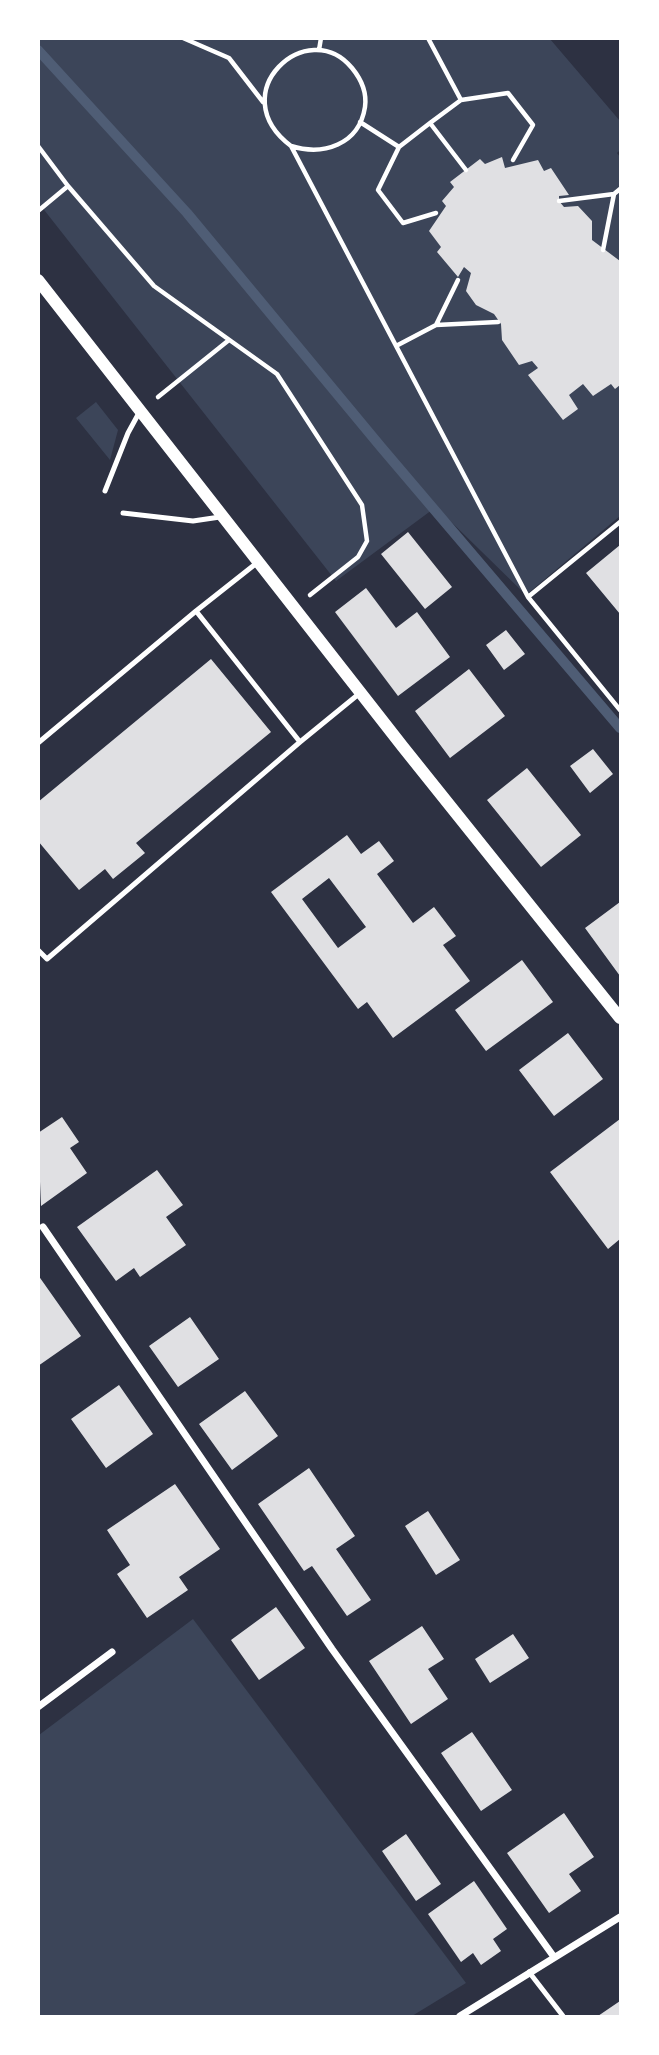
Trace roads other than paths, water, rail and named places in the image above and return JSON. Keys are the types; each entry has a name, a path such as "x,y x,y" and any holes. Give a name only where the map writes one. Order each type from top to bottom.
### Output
{"street":[{"path":"38,280 360,693 621,1018"},
{"path":"43,1227 332,1649 554,1957"},
{"path":"38,1707 112,1652"},
{"path":"460,2017 621,1917"}],"lane":[{"path":"105,491 140,411"},
{"path":"123,513 193,521 223,517"},
{"path":"38,743 258,562"},
{"path":"196,611 300,742"},
{"path":"38,950 47,959 360,693"},
{"path":"529,1972 563,2017"}],"waterway":[{"path":"38,50 187,213 620,728"}]}
